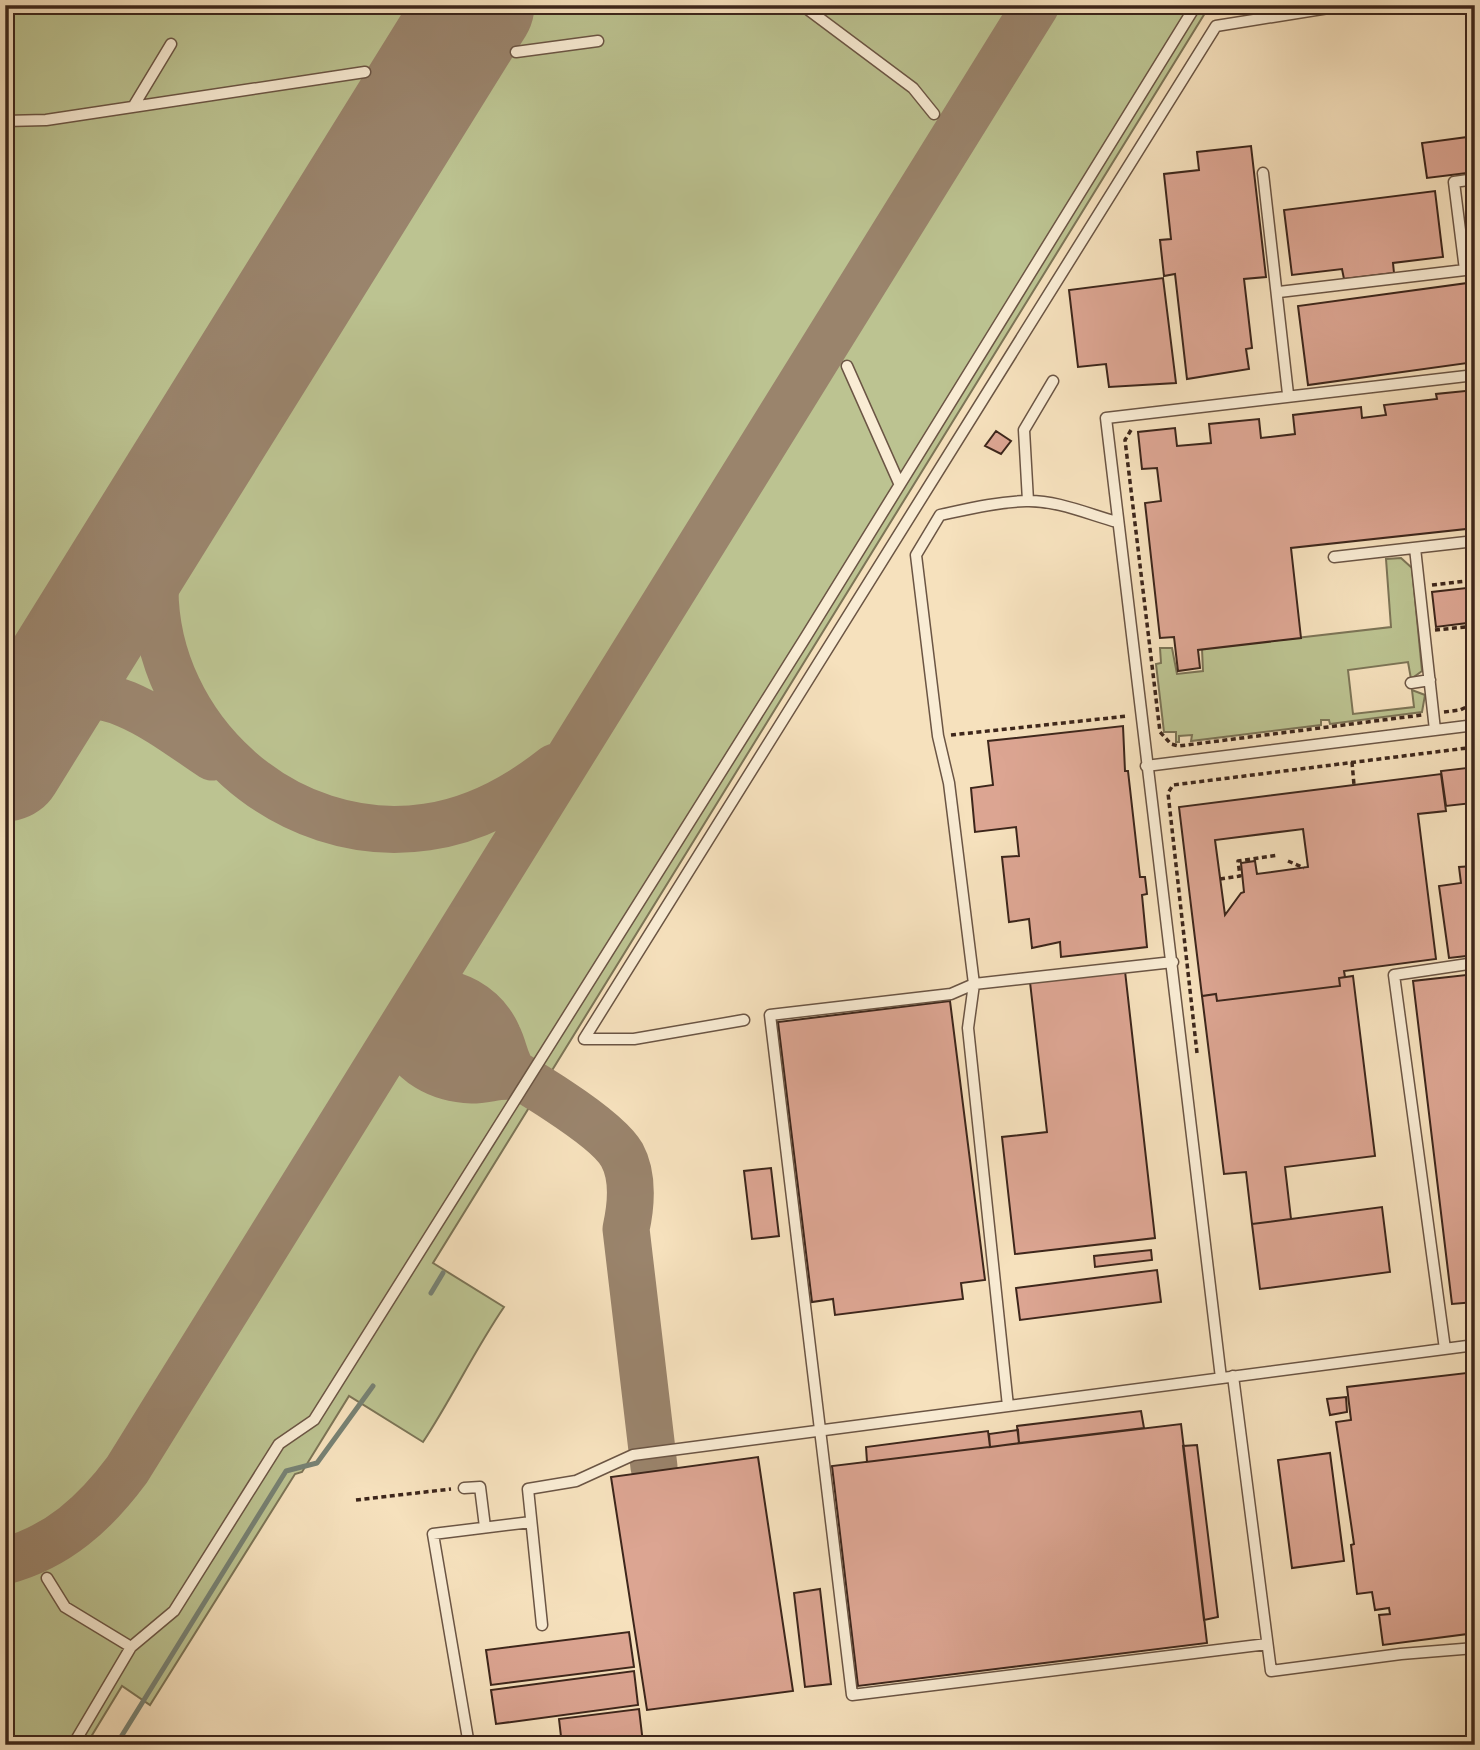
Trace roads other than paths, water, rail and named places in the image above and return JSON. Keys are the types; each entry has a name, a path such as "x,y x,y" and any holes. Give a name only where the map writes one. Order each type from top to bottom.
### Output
{"lane":[{"path":"802,5 913,88 934,114"},
{"path":"73,1745 131,1647 174,1611 279,1444 314,1420 807,635 898,483 1196,5"},
{"path":"744,1020 634,1039 584,1039 1216,26 1347,5"},
{"path":"516,52 597,41"},
{"path":"133,107 172,44"},
{"path":"5,121 46,120 365,72"},
{"path":"1263,173 1279,292 1288,394"},
{"path":"1279,292 1465,270 1454,182 1475,179"},
{"path":"847,366 898,483"},
{"path":"1221,1378 1106,418 1288,394 1475,374"},
{"path":"1028,500 1024,430 1053,381"},
{"path":"1008,1406 968,1028 974,984 949,783 938,736 916,555 940,515 1028,500 1117,522"},
{"path":"1334,557 1475,541"},
{"path":"1415,548 1435,730"},
{"path":"1411,683 1430,680"},
{"path":"1146,766 1475,725"},
{"path":"1173,962 974,984 951,994 770,1014 818,1431 852,1695 1267,1644"},
{"path":"1445,1349 1394,975 1475,963"},
{"path":"542,1625 528,1489 576,1481 633,1455 1475,1345"},
{"path":"1233,1376 1270,1671 1401,1654 1475,1648"},
{"path":"464,1488 480,1487 485,1527"},
{"path":"469,1745 433,1534 531,1521"},
{"path":"47,1578 65,1607 131,1647"}],"waterway":[{"path":"431,1293 443,1273"},
{"path":"116,1745 286,1471 317,1463 373,1386"}]}
